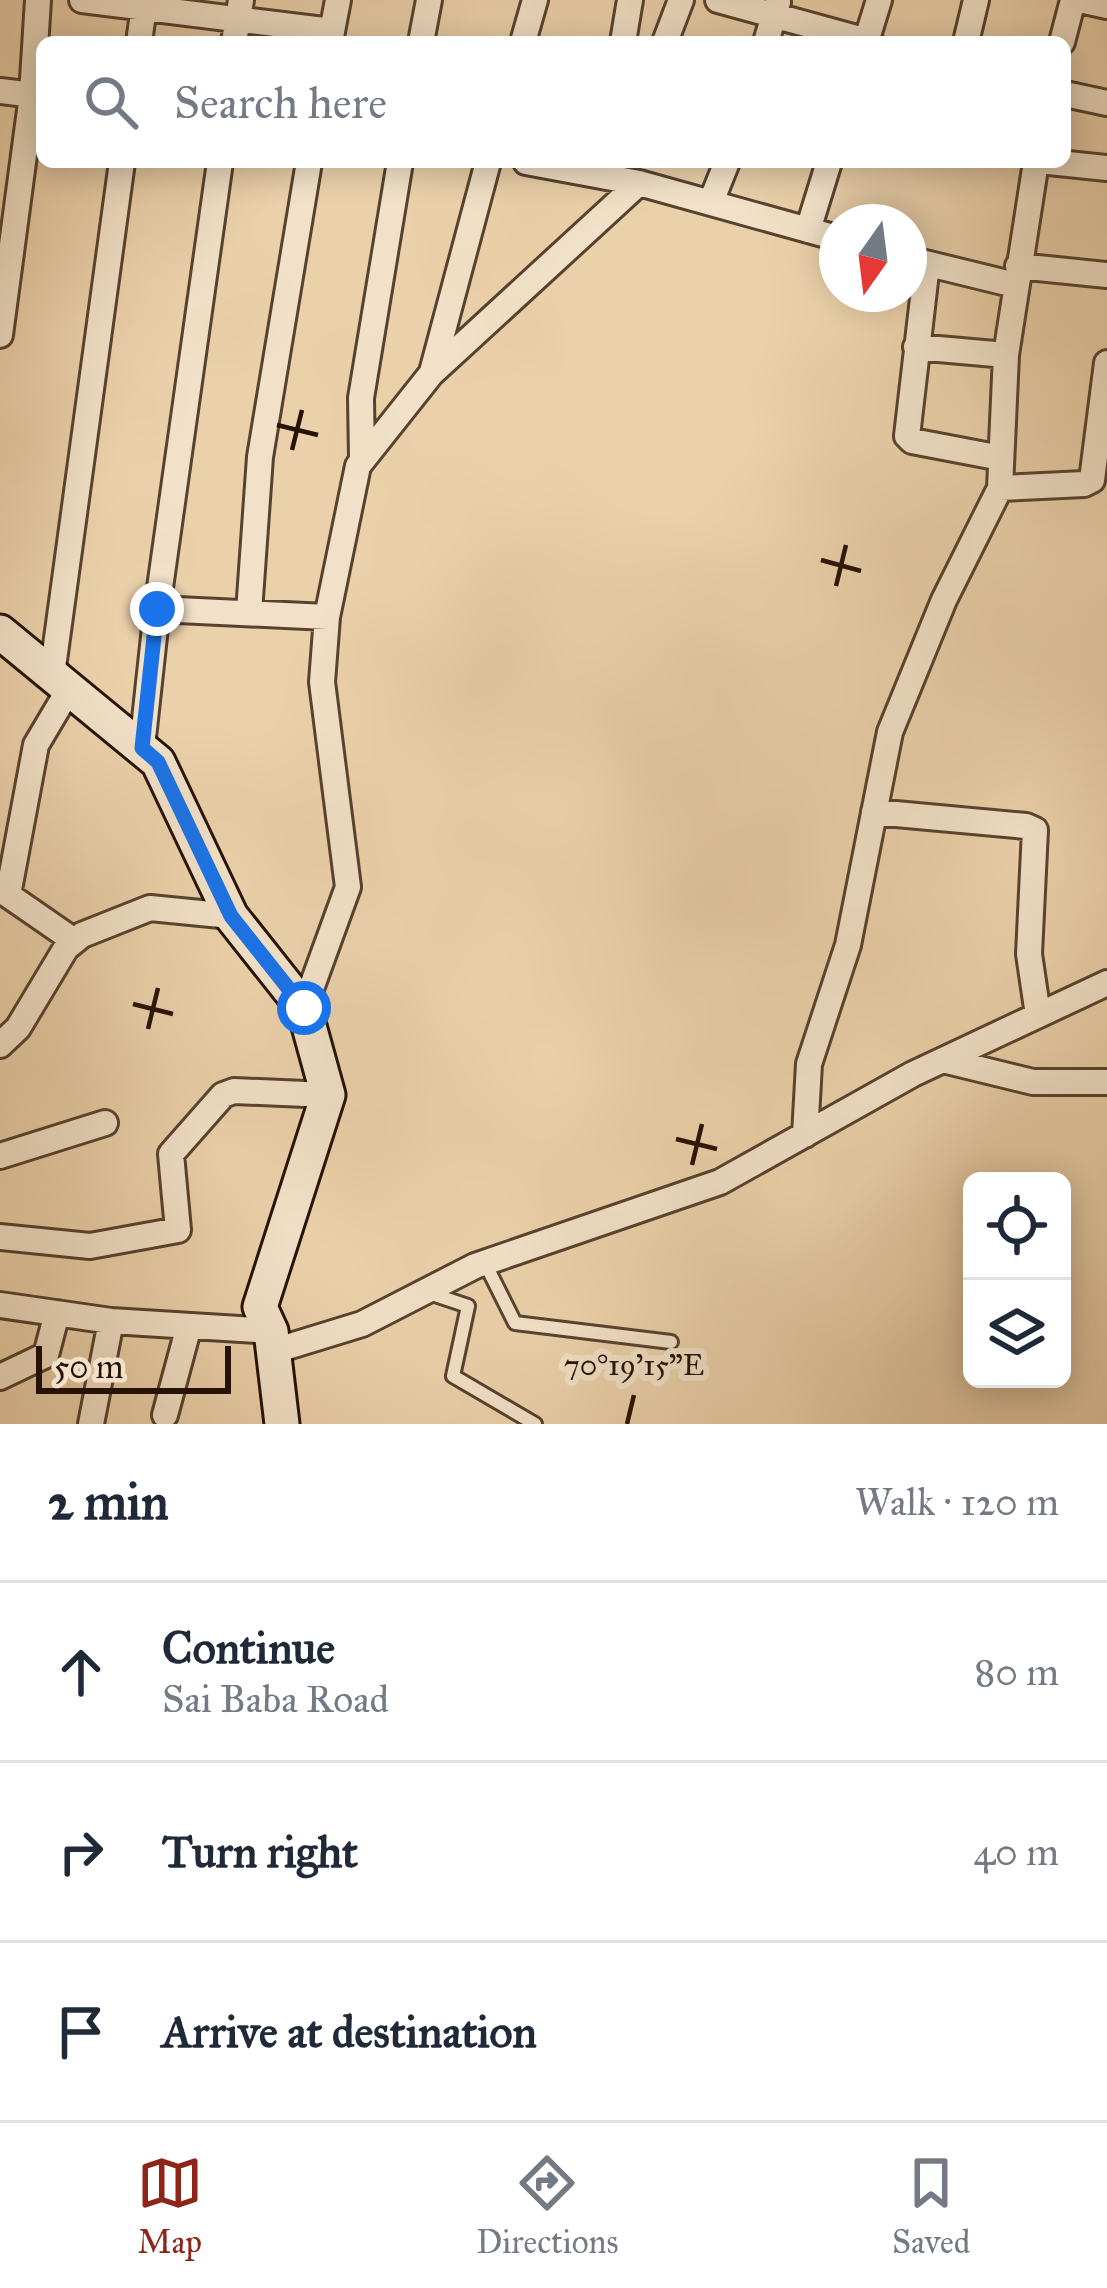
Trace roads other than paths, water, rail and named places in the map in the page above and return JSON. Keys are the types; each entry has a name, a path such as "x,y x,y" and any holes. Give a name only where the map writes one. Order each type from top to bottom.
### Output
{"street":[{"path":"38,0 38,36"},
{"path":"82,0 144,5 331,36 338,0"},
{"path":"423,36 429,0"},
{"path":"525,36 536,0"},
{"path":"624,36 630,0"},
{"path":"667,36 681,0"},
{"path":"718,0 776,8 852,36"},
{"path":"870,36 879,0"},
{"path":"967,36 976,0"},
{"path":"1064,36 1076,0 1107,6"},
{"path":"140,36 144,5"},
{"path":"0,92 36,95"},
{"path":"1071,95 1107,104"},
{"path":"0,335 36,101"},
{"path":"1071,164 1107,168"},
{"path":"73,940 8,895 36,745 60,683 121,168"},
{"path":"142,748 219,168"},
{"path":"249,612 260,457 309,168"},
{"path":"304,1008 348,887 322,691 327,616 362,458 361,398 399,168"},
{"path":"431,374 486,168"},
{"path":"594,168 819,233"},
{"path":"711,202 725,168"},
{"path":"808,230 828,168"},
{"path":"805,1135 809,1064 844,957 894,718 944,600 1000,488 1006,355 1035,168"},
{"path":"362,458 431,374 639,183"},
{"path":"927,263 1017,275 1107,274"},
{"path":"917,312 907,436 1001,458"},
{"path":"916,347 1006,355"},
{"path":"1000,488 1092,480 1107,363"},
{"path":"157,609 327,616"},
{"path":"2,635 158,762 231,916 304,1008 328,1095 260,1307 273,1341 282,1424"},
{"path":"874,812 1035,830 1029,954 1038,1015"},
{"path":"0,1045 18,1028 73,940 150,908 231,916"},
{"path":"0,1305 110,1321 189,1326 273,1341 362,1324 485,1263 720,1182 943,1060 1107,983"},
{"path":"943,1060 1034,1082 1107,1082"},
{"path":"0,1237 90,1246 178,1230 171,1154 223,1095 244,1090 328,1095"},
{"path":"0,1156 105,1123"},
{"path":"0,1377 46,1355 57,1313"},
{"path":"92,1424 110,1321"},
{"path":"165,1415 189,1326"}],"lane":[{"path":"485,1263 515,1323 671,1342"},
{"path":"426,1292 468,1306 454,1376 535,1424"}]}
